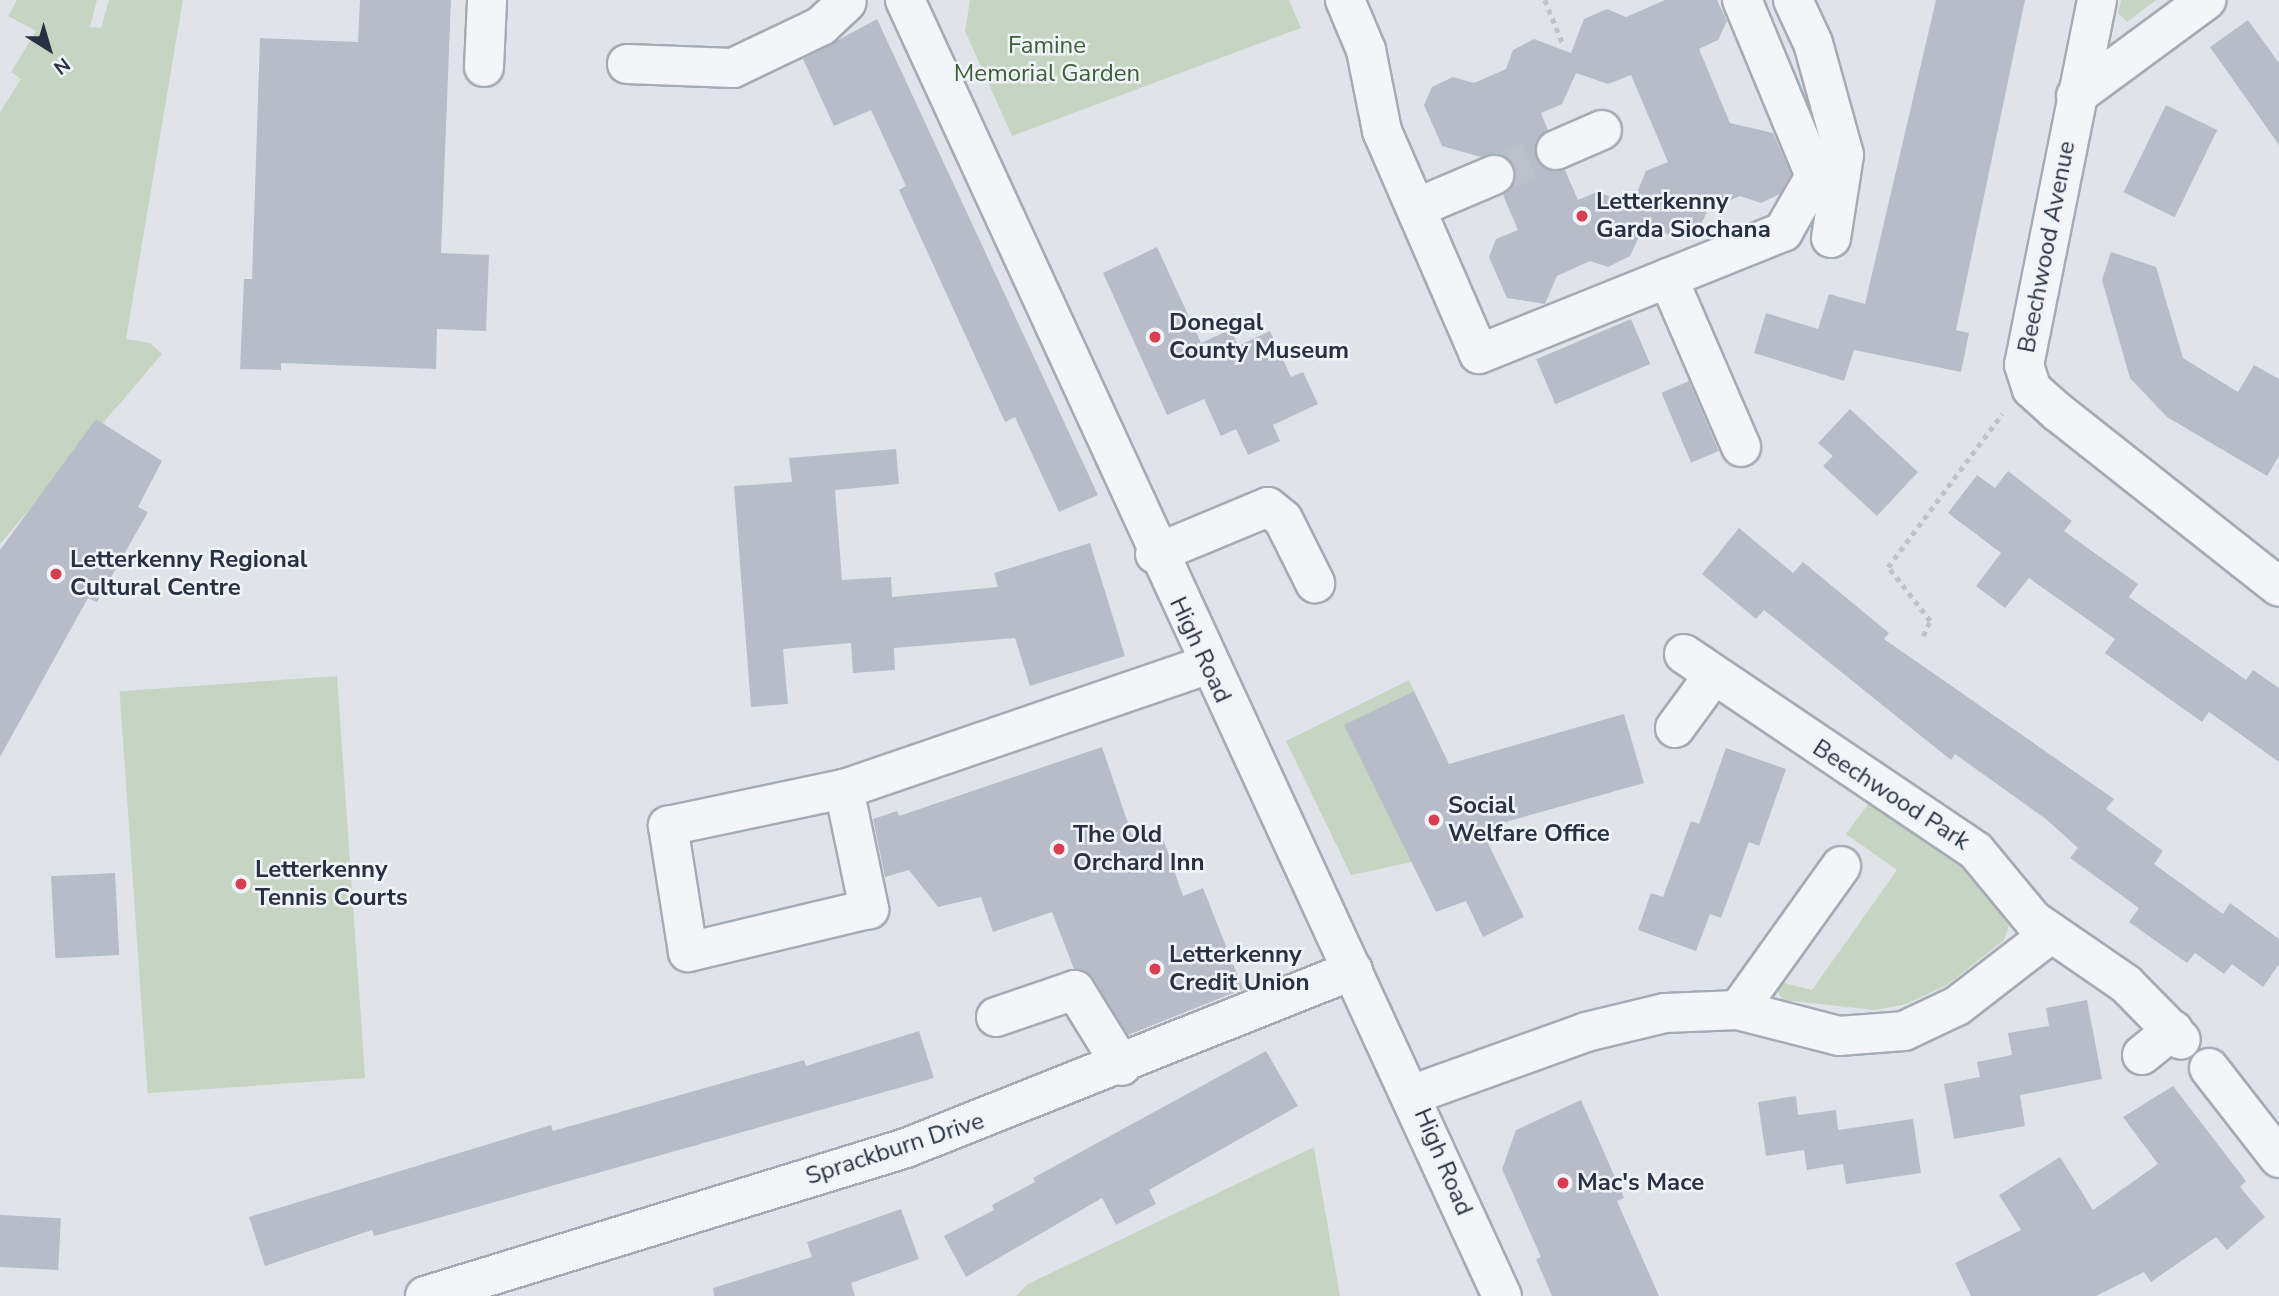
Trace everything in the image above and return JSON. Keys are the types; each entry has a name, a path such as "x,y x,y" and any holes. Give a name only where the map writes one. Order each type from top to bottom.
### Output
{"street":[{"path":"484,68 487,0"},
{"name":"High Road","path":"905,0 1155,554 1414,1094 1502,1296"},
{"path":"1345,0 1366,50 1382,131 1479,354 1783,232 1815,176 1742,0"},
{"path":"1793,0 1813,43 1844,155 1832,238"},
{"name":"Beechwood Avenue","path":"2097,0 2024,365 2028,379 2059,413 2279,587"},
{"path":"2076,96 2206,0"},
{"path":"627,64 733,68 821,26 841,1"},
{"path":"1556,150 1602,130"},
{"path":"1416,208 1494,175"},
{"path":"1668,278 1741,447"},
{"path":"1155,554 1268,507 1283,519 1315,583"},
{"path":"844,789 869,909 688,952 668,826 844,789 1207,665"},
{"name":"Beechwood Park","path":"1675,728 1699,665 1976,851 2049,935 2126,984 2177,1035 2142,1055"},
{"path":"1738,1010 1841,866"},
{"path":"1414,1094 1586,1032 1665,1013 1738,1010 1839,1036 1904,1031 1957,1006 2049,935"},
{"name":"Sprackburn Drive","path":"425,1296 906,1148 1122,1066 1353,970"},
{"path":"996,1017 1075,990 1122,1066"},
{"path":"2209,1068 2279,1158"}],"path":[{"path":"1545,0 1563,44"},
{"path":"1923,636 1930,621 1888,567 2028,379"}],"green space":[{"path":"17,0 97,0 90,27 101,28 109,0 183,0 126,339 150,343 162,354 0,544 0,112 21,79 11,72 36,31 8,16"},
{"name":"Famine Memorial Garden","path":"970,0 1289,0 1301,28 1012,136 965,31"},
{"path":"2121,0 2156,0 2127,22 2118,13"},
{"name":"Letterkenny Tennis Courts","path":"337,676 365,1078 148,1093 120,691"},
{"path":"1409,680 1414,691 1345,725 1412,862 1351,875 1286,741"},
{"path":"1872,799 1958,860 2001,911 2009,925 2004,940 1947,985 1906,1004 1875,1010 1783,1000 1776,989 1780,982 1812,990 1897,870 1846,834"},
{"path":"1314,1147 1340,1296 1016,1296 1028,1284"}],"building":[{"path":"360,0 451,0 441,253 489,255 486,331 437,329 436,369 281,363 281,370 240,369 244,279 252,279 260,38 358,42"},
{"path":"1665,0 1717,0 1727,21 1718,40 1699,49 1730,123 1773,133 1791,174 1780,194 1761,203 1740,196 1708,210 1699,228 1677,237 1644,226 1630,256 1608,267 1590,261 1557,276 1545,304 1507,298 1489,257 1496,239 1518,230 1503,195 1512,188 1514,167 1497,153 1481,157 1442,146 1424,105 1432,87 1453,77 1474,83 1506,69 1513,50 1534,39 1571,53 1584,19 1607,9 1626,17","holes":["1576,73 1608,84 1631,75 1668,162 1646,171 1632,204 1597,192 1578,200 1565,170 1544,168 1536,158 1538,138 1548,130 1541,113 1562,104"]},
{"path":"1936,0 2025,0 1956,330 1969,333 1961,372 1854,350 1844,381 1754,353 1766,313 1818,329 1829,294 1865,304"},
{"path":"877,19 1098,495 1059,512 1015,417 1005,422 899,190 906,186 871,110 834,126 803,59"},
{"path":"2248,20 2279,63 2279,145 2210,47"},
{"path":"2166,105 2217,130 2175,217 2123,192"},
{"name":"Donegal County Museum","path":"1157,247 1201,343 1231,329 1238,346 1270,331 1291,377 1303,372 1318,404 1273,425 1280,441 1248,455 1236,429 1221,436 1204,399 1167,415 1103,273"},
{"path":"2111,252 2156,267 2183,358 2238,392 2254,365 2279,379 2279,456 2267,476 2167,417 2130,378 2102,280"},
{"path":"1631,319 1650,364 1555,404 1536,359"},
{"path":"1689,381 1719,451 1691,463 1661,393"},
{"path":"1850,409 1918,472 1877,516 1823,466 1833,456 1818,443"},
{"name":"Letterkenny Regional Cultural Centre","path":"96,419 162,461 138,507 148,512 97,602 88,598 0,757 0,550"},
{"path":"896,449 899,484 835,490 842,580 891,577 892,597 998,587 994,573 1090,543 1125,656 1030,686 1015,638 894,648 895,670 853,673 851,643 783,649 788,704 751,707 734,486 792,482 789,458"},
{"path":"2008,471 2072,521 2064,531 2138,584 2129,597 2246,680 2253,670 2279,688 2279,762 2209,712 2202,722 2105,653 2115,639 2029,578 2005,608 1976,586 2001,553 1948,513 1977,475 1995,488"},
{"path":"1739,528 1793,573 1803,562 1889,633 1884,639 2114,799 2106,809 2163,851 2154,864 2223,914 2230,903 2279,939 2279,964 2263,987 2232,964 2224,974 2195,953 2187,963 2129,922 2139,908 2070,858 2078,848 2046,819 1955,754 1951,760 1764,610 1756,619 1702,574"},
{"name":"Social Welfare Office","path":"1414,691 1449,764 1624,714 1644,783 1481,829 1524,917 1483,937 1466,901 1436,912 1344,725"},
{"path":"1102,747 1132,835 1159,827 1183,896 1203,888 1243,989 1128,1035 1093,978 1074,969 1052,912 993,932 981,897 938,907 909,870 885,877 873,819 897,811 899,816"},
{"path":"1726,748 1786,769 1759,846 1749,842 1721,918 1710,914 1696,951 1638,930 1651,893 1663,897 1691,821 1699,824"},
{"path":"115,873 119,955 55,958 51,876"},
{"path":"2087,1000 2102,1079 2020,1095 2025,1126 1954,1139 1944,1084 1980,1077 1977,1062 2012,1055 2008,1033 2049,1026 2046,1008"},
{"path":"919,1031 934,1078 374,1236 372,1230 265,1266 249,1217 551,1125 553,1131 804,1060 806,1066"},
{"path":"1266,1051 1298,1106 1149,1190 1156,1204 1116,1225 1102,1198 966,1277 944,1236 994,1210 992,1205 1035,1182 1033,1178"},
{"path":"2173,1086 2246,1181 2240,1187 2265,1217 2227,1250 2216,1237 2151,1282 2144,1272 2096,1296 1971,1296 1955,1263 2021,1230 1999,1195 2060,1157 2093,1210 2158,1164 2123,1117"},
{"path":"1796,1096 1798,1115 1836,1110 1838,1130 1913,1119 1921,1173 1846,1184 1843,1164 1807,1170 1804,1150 1766,1156 1758,1102"},
{"name":"Mac's Mace","path":"1581,1100 1624,1198 1617,1201 1659,1296 1552,1296 1536,1259 1541,1257 1502,1169 1516,1130"},
{"path":"901,1209 919,1259 851,1283 855,1296 714,1296 713,1288 812,1257 807,1242"},
{"path":"0,1215 61,1218 58,1270 0,1267"}],"tunnel":[{"path":"1494,175 1556,150"}],"place":[{"name":"Letterkenny Garda Siochana","path":"1582,216"},
{"name":"Donegal County Museum","path":"1155,337"},
{"name":"Letterkenny Regional Cultural Centre","path":"56,574"},
{"name":"Social Welfare Office","path":"1434,820"},
{"name":"The Old Orchard Inn","path":"1059,849"},
{"name":"Letterkenny Tennis Courts","path":"241,884"},
{"name":"Letterkenny Credit Union","path":"1155,969"},
{"name":"Mac's Mace","path":"1563,1183"}]}
